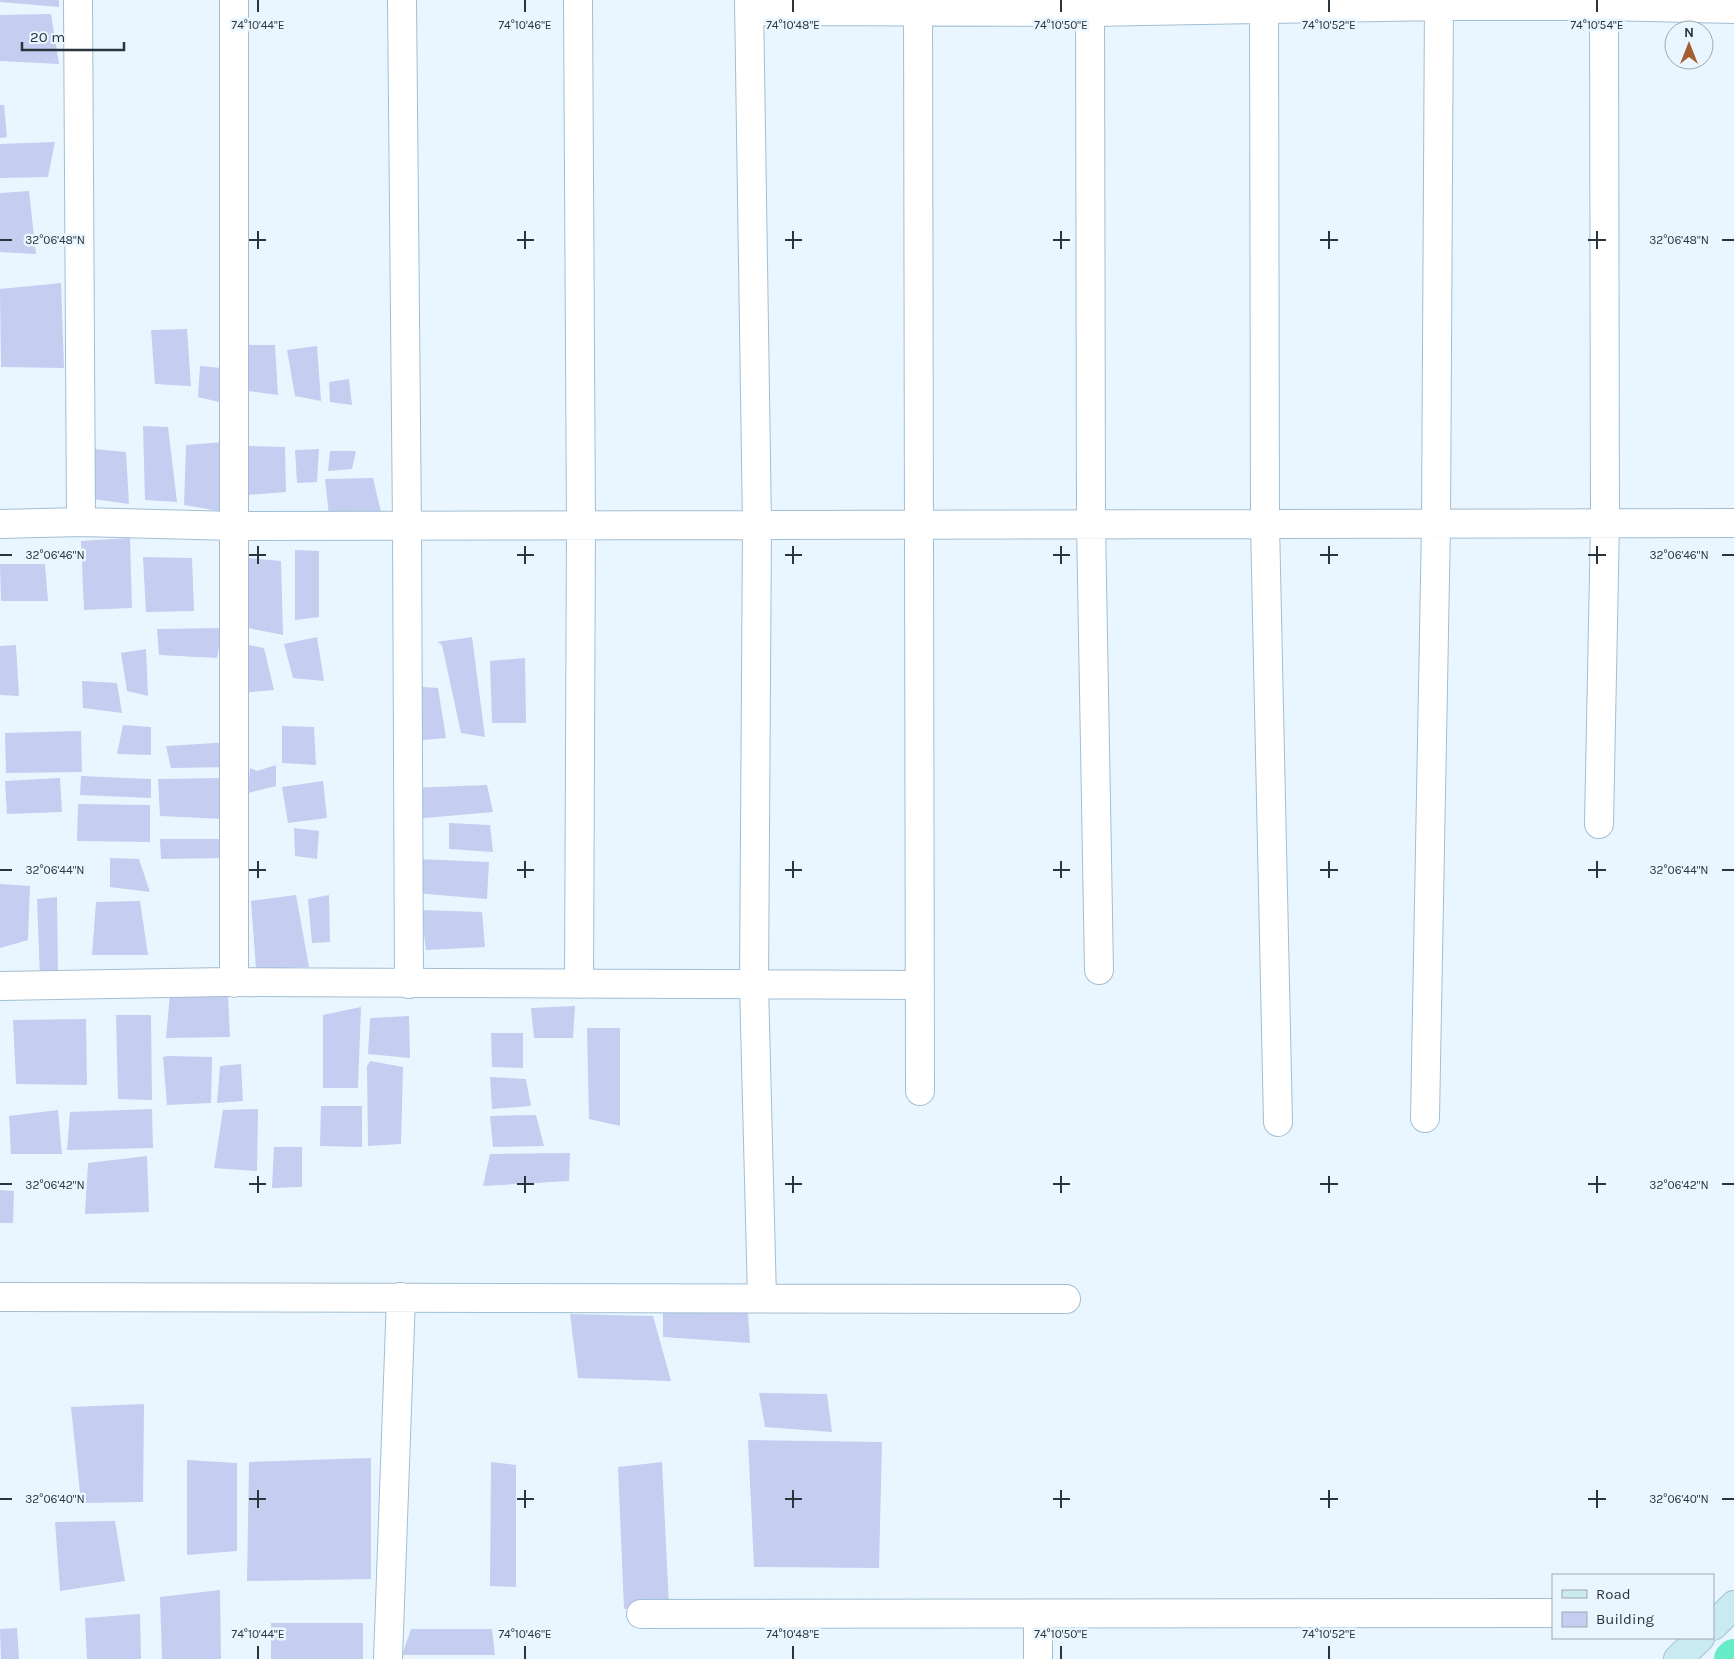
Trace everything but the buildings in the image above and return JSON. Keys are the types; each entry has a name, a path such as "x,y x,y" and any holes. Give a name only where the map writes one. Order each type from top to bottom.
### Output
{"main road":[{"path":"1678,1659 1699,1639"}],"street":[{"path":"78,0 81,522"},
{"path":"234,0 234,983"},
{"path":"402,0 409,984"},
{"path":"578,0 581,525 579,984"},
{"path":"1425,1118 1436,524 1439,3"},
{"path":"762,1298 754,985 757,525 749,6 1439,3 1734,9"},
{"path":"1264,5 1265,524 1278,1122"},
{"path":"918,6 920,1091"},
{"path":"1090,6 1091,524 1099,970"},
{"path":"1599,824 1605,523 1604,6"},
{"path":"0,524 81,522 234,526 407,526 1734,522"},
{"path":"0,986 234,983 920,985"},
{"path":"0,1297 1066,1299"},
{"path":"388,1659 401,1297"},
{"path":"641,1614 1552,1613"},
{"path":"1038,1614 1038,1659"}]}
